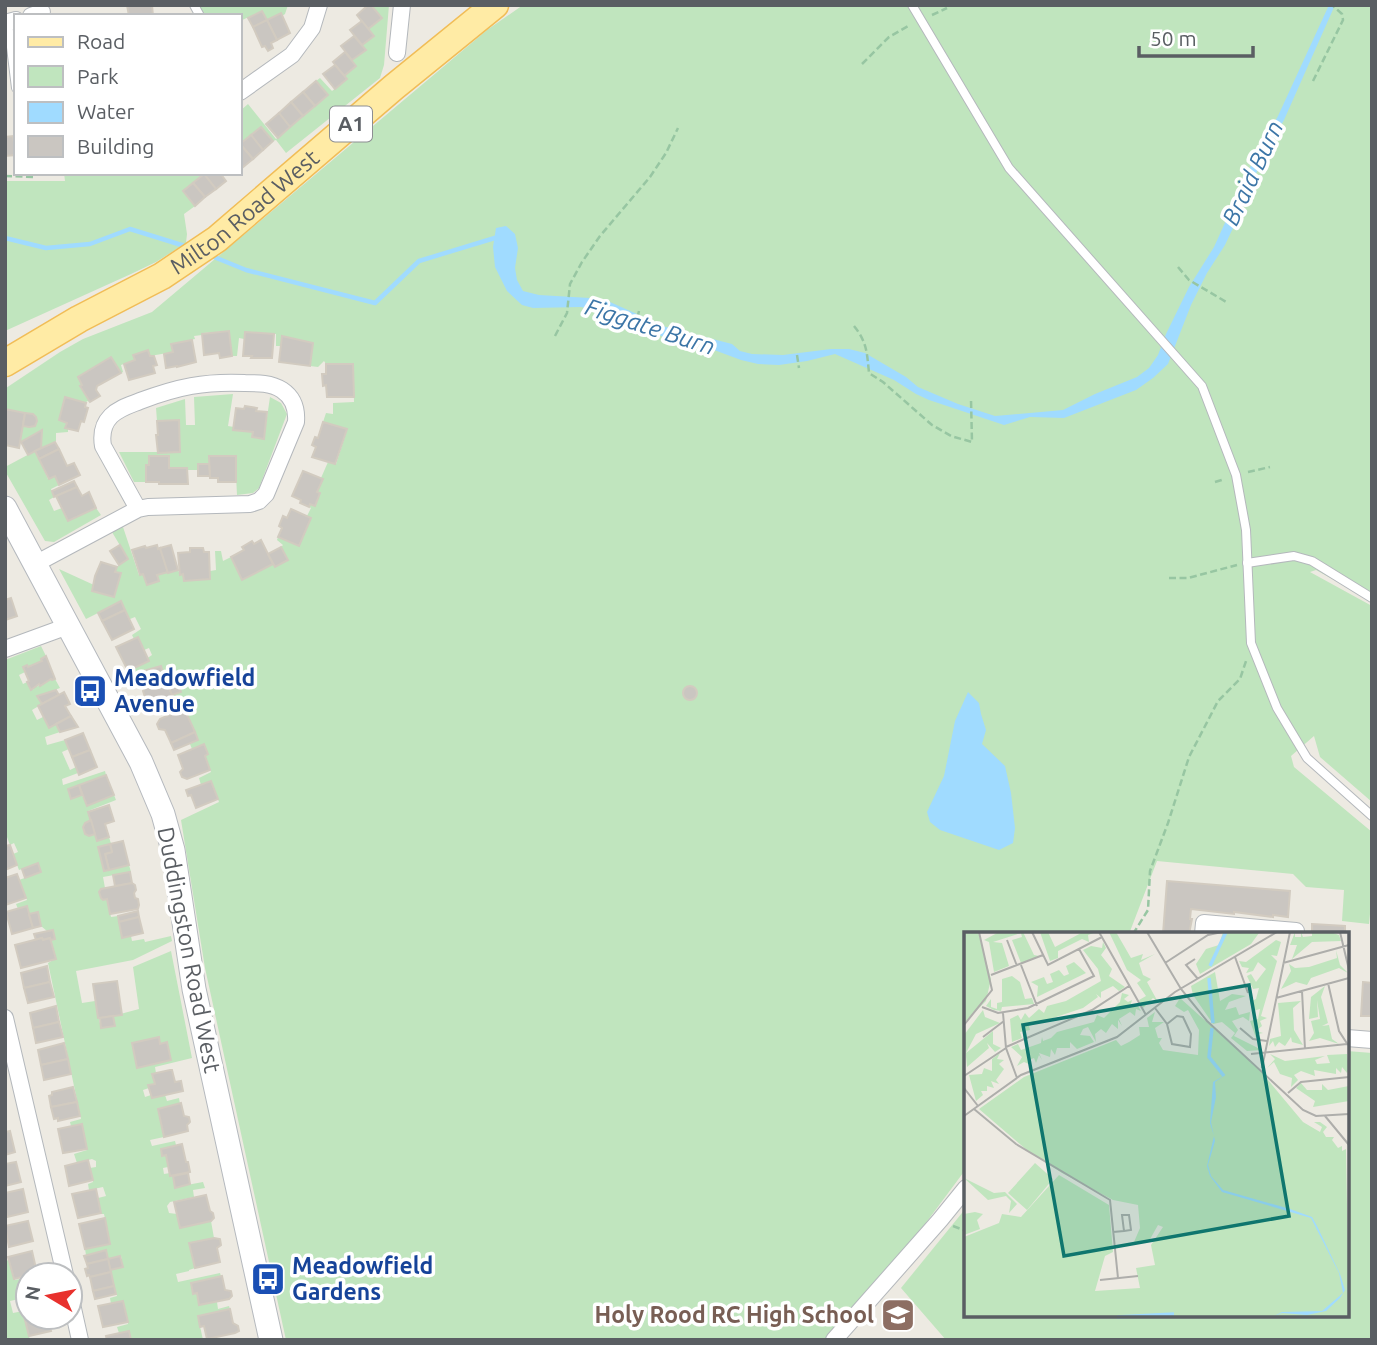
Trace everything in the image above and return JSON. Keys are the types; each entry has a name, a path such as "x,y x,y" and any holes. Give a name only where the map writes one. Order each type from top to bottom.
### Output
{"main road":[{"name":"Milton Road West","path":"5,363 79,319 162,276 199,251 493,6"}],"street":[{"path":"242,91 292,55 312,28 320,5"},
{"path":"397,53 402,5"},
{"path":"35,564 138,509 250,504 259,501 266,494 296,422 293,401 283,390 271,384 220,382 169,390 118,410 105,424 103,446 138,509"},
{"name":"Duddingston Road West","path":"5,508 141,762 168,831 194,989 271,1340"},
{"path":"5,649 68,626"},
{"path":"1203,932 1204,923 1296,932"},
{"path":"5,1018 62,1261"},
{"path":"1349,1038 1372,1040"},
{"path":"834,1340 964,1190"}],"lane":[{"path":"912,5 1009,168 1202,386 1236,475 1246,530 1251,643 1277,708 1307,758 1372,816"},
{"path":"10,22 14,66"},
{"path":"1247,563 1294,556 1312,561 1372,598"}],"path":[{"path":"1313,81 1343,20 1342,13 1332,5"},
{"path":"862,64 889,37 920,19 947,8"},
{"path":"555,336 567,313 570,284 582,262 600,236 650,177 678,128"},
{"path":"5,176 33,175"},
{"path":"1178,267 1189,280 1227,303"},
{"path":"635,327 639,312"},
{"path":"853,326 862,336 867,349 869,373 932,425 951,436 972,442 971,399"},
{"path":"797,355 799,368"},
{"path":"1169,578 1188,578 1247,563"},
{"path":"1134,932 1148,910 1150,871 1189,757 1218,701 1240,679 1251,643"}],"green space":[{"path":"198,5 288,5 285,14 267,20 262,11 242,20 242,14 203,14"},
{"path":"371,5 389,5 384,65 380,78 286,153 261,127 242,143 242,109 248,104 276,139 327,95 316,81 320,78 332,91 346,80 344,76 356,66 352,60 365,50 362,45 374,36 368,29 382,18"},
{"path":"523,5 1372,5 1372,601 1316,570 1310,572 1372,606 1372,802 1320,757 1314,736 1291,756 1294,767 1372,832 1369,924 1342,921 1344,890 1306,887 1293,874 1157,861 1130,932 964,932 964,1172 893,1267 828,1340 286,1340 205,968 181,820 219,802 211,781 201,785 199,778 211,772 205,756 208,754 204,744 192,749 190,744 198,740 183,706 177,708 172,695 181,692 176,679 167,682 160,666 129,674 128,671 152,655 149,648 144,650 138,637 134,639 132,635 141,629 135,617 130,619 120,602 86,619 59,569 94,585 92,591 114,597 121,574 115,572 117,567 128,559 112,532 123,527 139,575 143,574 158,581 157,575 178,570 183,574 184,581 210,579 210,571 216,570 215,551 221,551 223,561 231,557 243,580 273,564 275,567 287,561 278,537 299,546 311,518 307,516 310,504 315,506 320,493 317,492 321,478 328,462 336,464 347,430 323,422 326,413 333,414 333,403 354,402 353,364 326,364 324,361 318,367 310,366 313,343 283,336 281,346 276,346 276,334 245,332 244,339 239,338 237,356 232,356 229,331 203,333 194,336 195,339 172,344 173,352 150,356 147,350 133,355 135,360 121,365 121,373 111,357 78,377 82,385 80,387 90,402 65,397 59,420 67,423 65,427 68,432 56,433 56,441 41,448 42,430 20,443 23,426 35,426 35,416 5,409 6,388 83,339 152,312 487,30"},
{"path":"64,175 203,175 184,191 195,206 184,214 186,243 156,262 5,331 5,181 65,181"},
{"path":"233,394 228,426 234,427 234,430 253,432 252,437 264,438 270,397 281,403 287,414 259,488 253,493 237,495 235,456 209,457 209,464 197,464 197,470 187,470 169,468 168,456 149,456 146,482 134,482 119,452 180,452 179,421 157,421 156,408 185,399 186,425 195,425 194,397"},
{"path":"35,451 48,479 55,476 59,485 51,489 54,497 49,500 54,511 62,508 68,521 96,508 101,515 54,542 45,541 5,471 5,467"},
{"path":"41,646 46,656 42,661 23,667 25,672 19,675 23,684 27,682 31,690 51,679 55,679 60,688 38,696 42,704 32,710 37,720 43,717 49,727 56,724 60,732 45,737 47,745 65,740 69,749 62,752 70,770 76,767 78,773 62,779 63,785 105,771 106,775 68,789 71,798 82,795 87,806 114,795 116,800 88,811 91,820 83,827 85,834 95,834 97,841 109,837 111,844 98,847 104,871 129,865 131,872 103,877 105,888 99,892 101,897 103,900 107,899 111,917 118,916 123,938 131,936 132,941 144,939 145,942 171,936 172,941 133,960 76,971 82,1003 95,1001 101,1028 113,1016 139,1009 133,967 171,951 192,1058 155,1067 155,1084 143,1090 145,1097 165,1095 167,1101 179,1098 180,1104 158,1109 164,1137 150,1140 152,1146 175,1141 176,1145 161,1149 162,1155 166,1155 168,1167 163,1168 164,1174 170,1173 170,1176 173,1176 176,1187 203,1182 205,1188 193,1190 194,1197 170,1202 167,1206 169,1213 177,1214 180,1228 211,1221 214,1238 189,1244 195,1268 176,1274 178,1282 220,1273 221,1276 191,1283 193,1294 197,1293 199,1305 217,1302 218,1309 229,1306 230,1309 198,1317 203,1340 131,1340 129,1331 119,1333 117,1327 128,1324 123,1301 111,1304 110,1298 117,1296 110,1270 123,1267 121,1256 108,1259 105,1251 86,1255 85,1249 110,1243 98,1198 106,1196 103,1187 89,1190 88,1184 93,1182 90,1168 96,1167 96,1161 92,1159 77,1163 74,1154 87,1150 82,1125 71,1126 70,1122 81,1119 48,963 55,959 51,940 55,939 53,930 47,931 41,926 38,912 29,914 27,906 18,909 16,904 27,900 19,880 41,872 38,864 19,870 13,854 18,852 14,843 10,845 7,837 5,838 5,660"},
{"path":"1349,1051 1372,1053 1372,1340 946,1340 901,1288 964,1210 964,1317 1349,1317"},
{"path":"9,1260 14,1277 14,1300 10,1301 14,1313 14,1331 28,1331 30,1340 5,1340 5,1261"}],"water":[{"name":"Braid Burn","path":"1329,5 1335,5 1225,245 1191,305 1168,364 1136,390 1064,418 1030,417 1004,425 929,400 894,380 835,354 779,365 758,364 706,347 665,338 629,319 609,313 581,307 533,308 522,305 507,291 495,267 493,247 496,228 506,226 515,234 518,248 515,268 523,291 610,302 666,327 732,344 740,351 752,354 783,355 831,349 849,349 865,353 918,387 995,416 1063,410 1137,377 1149,368 1158,355 1189,287 1214,247"},
{"path":"968,692 979,703 986,730 982,744 1005,766 1011,793 1015,828 1013,843 999,850 940,830 930,822 927,812 944,776 955,721"}],"building":[{"path":"127,5 152,5 153,14 129,14"},
{"path":"368,5 382,18 368,29 357,15"},
{"path":"262,11 267,20 253,27 248,18"},
{"path":"281,13 290,33 277,40 267,20"},
{"path":"267,20 277,40 271,43 273,48 268,51 265,46 262,47 253,27"},
{"path":"362,21 374,36 362,45 350,30"},
{"path":"354,36 366,50 352,60 341,46"},
{"path":"345,52 356,66 344,76 333,62"},
{"path":"335,65 347,79 335,89 323,74"},
{"path":"316,81 328,95 315,106 303,92"},
{"path":"303,92 315,106 303,116 291,102"},
{"path":"291,102 303,116 290,127 279,113"},
{"path":"279,113 290,127 278,138 266,124"},
{"path":"261,127 273,141 263,150 251,135"},
{"path":"251,135 263,150 253,159 242,146 242,142"},
{"path":"13,136 14,155 5,156 5,137"},
{"path":"242,146 253,159 242,168"},
{"path":"205,175 222,175 226,181 216,189"},
{"path":"205,175 216,189 205,197 193,183"},
{"path":"193,183 205,197 195,206 183,191"},
{"path":"229,331 232,356 220,358 219,353 204,355 202,334"},
{"path":"245,332 274,334 272,358 243,356"},
{"path":"282,336 313,343 310,366 279,362"},
{"path":"192,340 196,362 166,368 164,354 173,352 171,344"},
{"path":"148,350 157,365 153,366 155,373 129,380 124,364 135,360 133,355"},
{"path":"111,357 121,373 97,386 96,390 100,396 90,402 78,377"},
{"path":"326,364 353,364 354,397 327,397 322,374 326,374"},
{"path":"65,397 86,403 85,407 88,408 78,431 65,428 67,423 59,420"},
{"path":"245,406 267,412 264,439 252,437 253,432 233,430 236,408 244,409"},
{"path":"5,409 25,413 19,448 5,445"},
{"path":"25,413 36,417 35,426 23,426"},
{"path":"179,420 180,452 158,453 157,421"},
{"path":"323,422 347,429 335,464 312,457 316,447 312,445 315,437 318,438"},
{"path":"42,430 41,448 28,455 21,442"},
{"path":"55,442 59,449 39,459 35,451"},
{"path":"59,449 67,466 74,463 80,475 59,485 55,476 49,479 39,459"},
{"path":"149,456 169,456 169,468 187,468 188,484 146,482"},
{"path":"209,456 236,456 236,482 218,482 218,478 210,478"},
{"path":"198,464 209,464 210,476 198,476"},
{"path":"303,471 323,479 315,506 310,504 309,507 292,496"},
{"path":"74,481 77,487 54,497 52,491"},
{"path":"77,487 82,496 89,492 96,508 68,521 56,496"},
{"path":"291,509 311,518 299,546 278,537 283,516 287,518"},
{"path":"261,540 273,564 242,580 231,557 244,550 242,547 252,541 254,544"},
{"path":"120,545 128,559 119,565 110,551"},
{"path":"157,545 168,572 157,575 159,581 147,585 143,574 140,575 132,550"},
{"path":"171,545 178,570 168,573 160,548"},
{"path":"281,547 288,560 275,567 268,554"},
{"path":"190,548 203,548 204,552 209,552 210,579 184,581 183,574 180,575 178,553 190,552"},
{"path":"101,562 117,567 115,572 121,573 114,597 92,591"},
{"path":"11,598 17,616 5,620 5,600"},
{"path":"121,601 125,610 102,621 98,613"},
{"path":"125,610 134,629 112,640 102,621"},
{"path":"138,637 149,661 128,671 116,647"},
{"path":"46,656 55,679 40,686 39,684 31,690 23,667 42,661"},
{"path":"161,666 164,676 145,683 140,672"},
{"path":"165,677 176,705 156,713 150,698 145,697 143,691 145,684"},
{"path":"176,679 181,692 172,695 167,682"},
{"path":"690,686 695,688 695,698 690,700 685,698 683,693 685,688"},
{"path":"56,690 59,695 42,704 37,696"},
{"path":"64,692 70,704 65,706 71,716 49,728 38,706"},
{"path":"184,708 195,732 171,743 165,730 159,729 157,724 160,719"},
{"path":"71,716 78,727 60,732 56,724"},
{"path":"195,732 198,740 174,750 171,743"},
{"path":"83,733 90,750 72,757 65,740"},
{"path":"204,744 210,770 187,779 182,777 180,772 183,769 178,755"},
{"path":"90,750 97,767 79,775 72,757"},
{"path":"106,775 114,795 87,806 79,785"},
{"path":"211,781 218,799 196,808 186,790"},
{"path":"79,785 82,795 71,799 68,789"},
{"path":"109,805 114,821 105,824 109,837 97,841 88,812"},
{"path":"91,820 95,834 89,836 85,834 83,827"},
{"path":"123,841 129,865 109,870 105,854 112,852 110,844"},
{"path":"110,844 112,852 105,854 109,870 104,871 98,847"},
{"path":"10,845 17,865 5,870 5,846"},
{"path":"38,863 41,872 25,878 22,869"},
{"path":"130,872 132,883 115,886 113,875"},
{"path":"17,874 26,898 5,905 5,878"},
{"path":"1167,881 1290,891 1288,917 1191,909 1189,932 1163,932"},
{"path":"132,883 135,885 138,909 110,914 107,899 101,898 101,889"},
{"path":"27,906 33,928 12,934 6,912"},
{"path":"138,911 139,917 119,922 118,916"},
{"path":"38,912 41,926 33,928 29,914"},
{"path":"139,917 143,933 122,938 119,922"},
{"path":"1312,924 1345,926 1345,932 1312,932"},
{"path":"53,930 55,939 36,940 34,934"},
{"path":"50,938 56,959 21,968 15,945"},
{"path":"47,966 50,982 24,988 21,973"},
{"path":"117,981 122,1015 98,1018 93,984"},
{"path":"50,982 54,997 28,1003 24,988"},
{"path":"1363,982 1372,983 1372,1016 1361,1016"},
{"path":"56,1006 59,1022 33,1028 30,1013"},
{"path":"113,1016 115,1026 101,1028 100,1018"},
{"path":"59,1022 63,1037 36,1043 33,1028"},
{"path":"159,1037 160,1044 167,1042 171,1060 137,1068 132,1043"},
{"path":"64,1043 68,1059 41,1065 38,1050"},
{"path":"68,1059 71,1074 44,1080 41,1065"},
{"path":"172,1070 175,1082 181,1081 183,1091 152,1098 148,1085 155,1084 152,1074"},
{"path":"73,1087 77,1102 51,1107 49,1096 52,1092"},
{"path":"77,1102 80,1116 58,1121 58,1118 54,1119 51,1107"},
{"path":"181,1103 184,1116 189,1117 188,1131 164,1137 158,1109"},
{"path":"82,1124 87,1149 63,1153 58,1129"},
{"path":"10,1131 15,1152 5,1155 5,1132"},
{"path":"182,1144 190,1172 170,1176 166,1155 162,1156 161,1149"},
{"path":"88,1160 93,1180 69,1186 65,1166"},
{"path":"16,1162 21,1182 5,1186 5,1164"},
{"path":"188,1173 190,1184 175,1188 173,1176"},
{"path":"23,1189 28,1212 7,1217 5,1193"},
{"path":"96,1189 101,1213 78,1218 72,1194"},
{"path":"206,1195 214,1218 180,1228 174,1202"},
{"path":"105,1218 110,1244 85,1249 79,1224"},
{"path":"28,1221 33,1241 9,1247 5,1226"},
{"path":"220,1239 221,1245 217,1248 220,1262 195,1268 189,1243"},
{"path":"106,1250 108,1259 87,1264 84,1256"},
{"path":"32,1251 34,1261 14,1261 14,1279 8,1257"},
{"path":"120,1256 123,1267 110,1270 108,1259"},
{"path":"108,1259 111,1272 87,1276 87,1264"},
{"path":"111,1272 114,1286 93,1291 90,1277"},
{"path":"222,1276 225,1290 231,1291 232,1296 229,1299 199,1305 197,1293 193,1294 191,1283"},
{"path":"114,1286 116,1294 95,1299 93,1291"},
{"path":"123,1301 128,1322 103,1327 98,1306"},
{"path":"230,1309 233,1323 238,1326 239,1331 207,1339 204,1326 200,1327 198,1316"},
{"path":"28,1331 51,1331 29,1336"},
{"path":"129,1331 131,1340 107,1340 106,1336"}],"waterway":[{"name":"Figgate Burn","path":"5,238 46,248 90,244 130,229 188,247"},
{"name":"Figgate Burn","path":"209,255 246,270 375,303 419,261 498,237"}],"place":[{"name":"Meadowfield Avenue","path":"90,691"},
{"name":"Meadowfield Gardens","path":"268,1279"},
{"name":"Holy Rood RC High School","path":"898,1315"}]}
